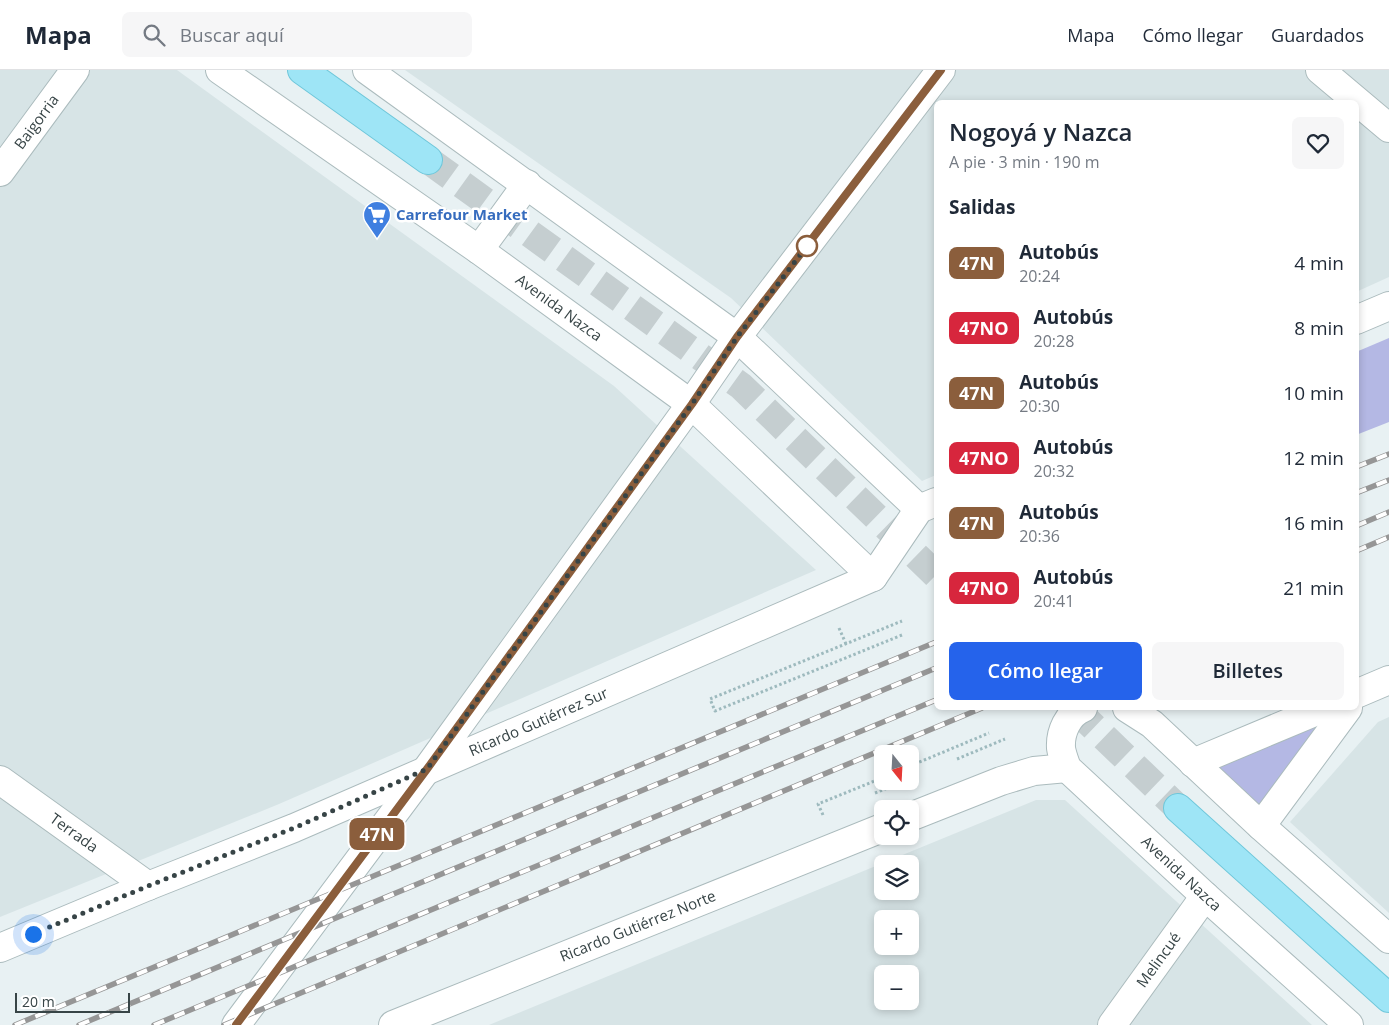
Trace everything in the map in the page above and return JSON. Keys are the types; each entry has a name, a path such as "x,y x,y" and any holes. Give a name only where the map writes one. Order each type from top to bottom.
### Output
{"main road":[{"path":"302,70 428,160"},
{"path":"1178,808 1389,998"}],"street":[{"name":"Baigorria","path":"0,172 75,70"},
{"name":"Avenida Nazca","path":"220,70 479,250 692,404 872,577"},
{"path":"367,70 737,337 928,506 872,577"},
{"path":"236,1025 427,769 692,404 737,337 941,70"},
{"path":"1320,70 1356,100"},
{"path":"1359,103 1389,128"},
{"path":"479,250 527,184"},
{"path":"1359,319 1389,306"},
{"name":"Ricardo Gutiérrez Sur","path":"0,948 294,828 872,577"},
{"path":"1359,696 1389,680"},
{"path":"919,813 1001,780 1034,771 1067,768 1061,749 1063,730 1074,711 1077,710"},
{"path":"1130,710 1152,724 1261,826 1389,939"},
{"path":"1193,763 1319,710"},
{"path":"1261,826 1346,710"},
{"name":"Avenida Nazca","path":"1067,768 1205,896 1349,1025"},
{"name":"Terrada","path":"0,780 148,886"},
{"name":"Ricardo Gutiérrez Norte","path":"393,1025 874,831"},
{"name":"Melincué","path":"1112,1025 1205,896"}],"path":[{"path":"902,621 710,698 715,711 902,635"},
{"path":"919,762 989,733"},
{"path":"965,755 1005,739"},
{"path":"832,811 823,815 818,804 874,781"},
{"path":"868,796 883,790"}],"shaded area":[{"path":"0,70 177,70 614,386 816,570 279,804 0,917"},
{"path":"405,70 1389,70 1389,277 1359,291 1359,100 934,100 934,476 922,481 731,298"},
{"path":"1389,338 1389,422 1359,434 1359,351"},
{"path":"1325,710 1329,710 1260,822 1197,764"},
{"path":"1389,717 1389,913 1290,822 1378,722"},
{"path":"1036,800 1065,800 1312,1025 489,1025 874,867 874,900 919,900 919,855 902,855"}],"tunnel":[{"path":"428,160 741,386 934,573"},
{"path":"1076,710 1178,808"}],"railway":[{"path":"1359,466 1389,454"},
{"path":"1359,492 1389,480"},
{"path":"1359,525 1389,512"},
{"path":"1359,550 1389,537"},
{"path":"15,1025 934,643"},
{"path":"79,1025 934,669"},
{"path":"154,1025 934,701"},
{"path":"224,1025 977,710"}],"bus line":[{"name":"47N","path":"236,1025 427,769 692,404 737,337 941,70"}],"place":[{"name":"Carrefour Market","path":"377,239"}],"route":[{"path":"33,934 294,828 427,769 692,404 737,337 807,246"}]}
